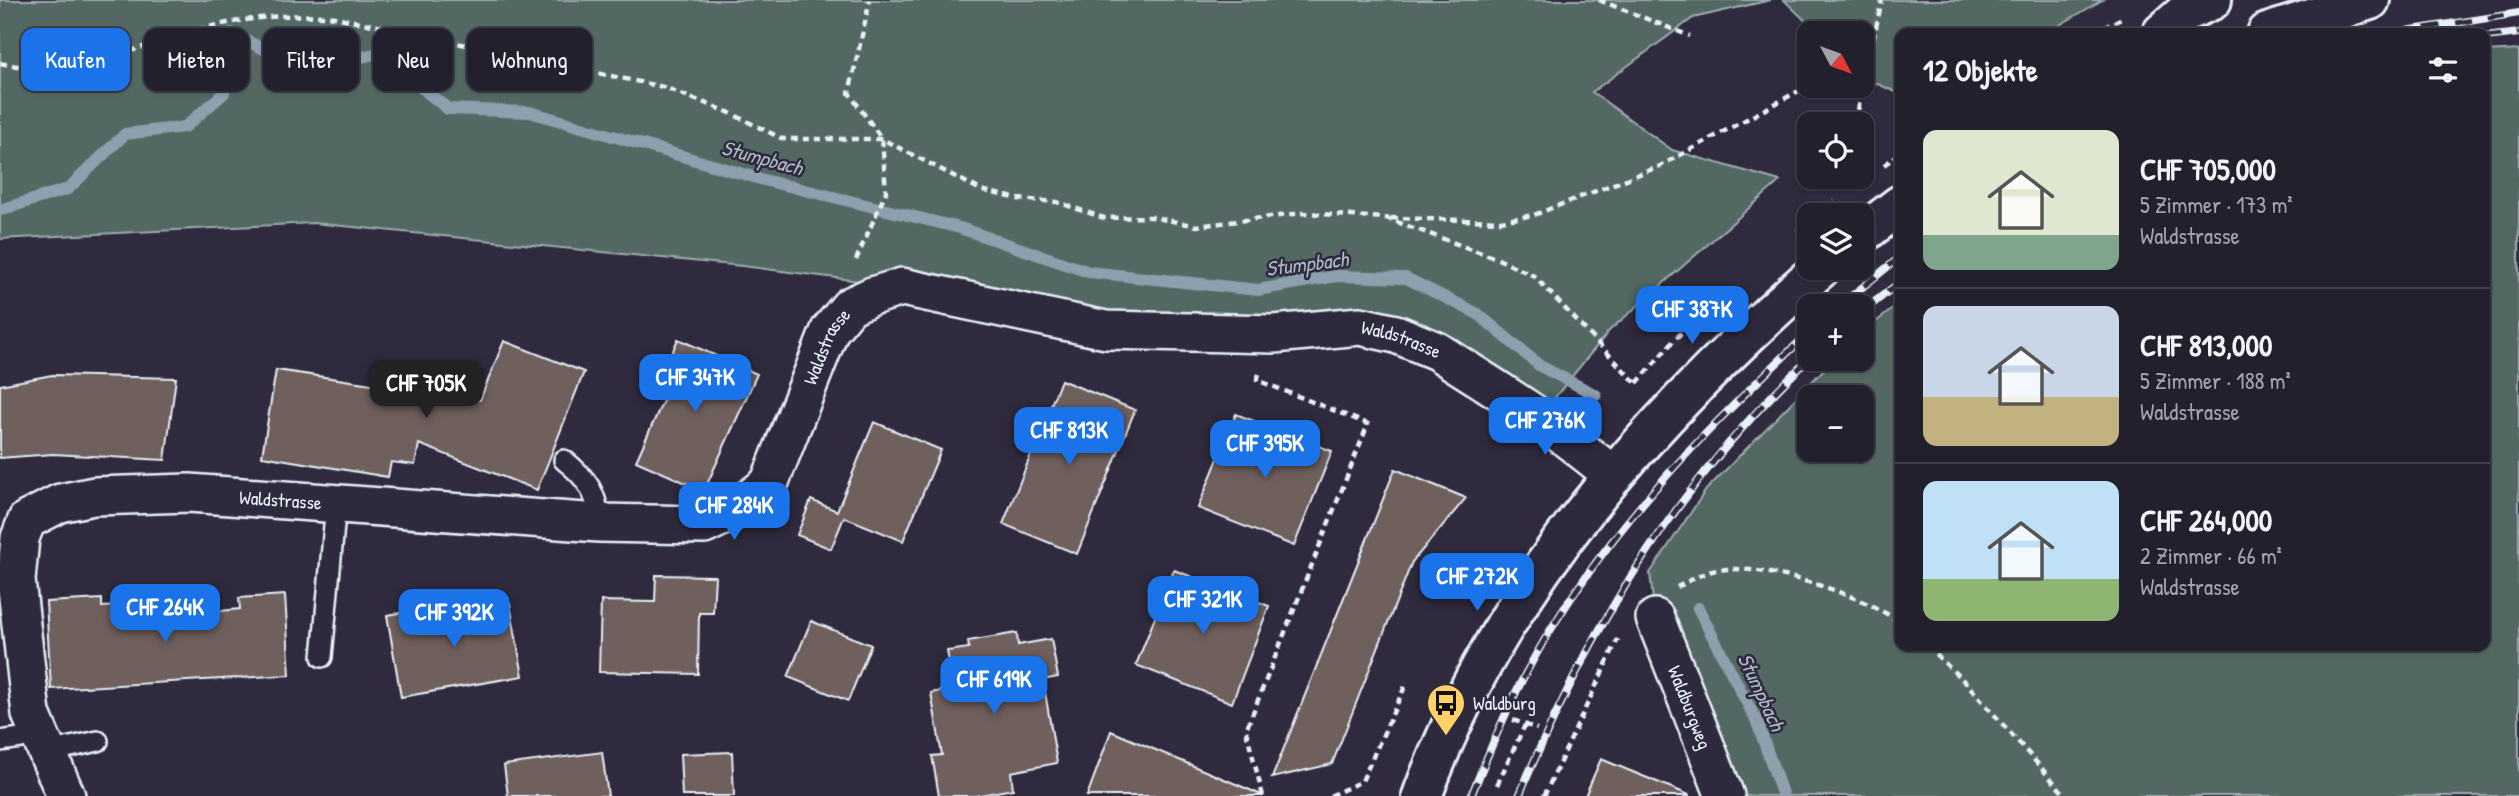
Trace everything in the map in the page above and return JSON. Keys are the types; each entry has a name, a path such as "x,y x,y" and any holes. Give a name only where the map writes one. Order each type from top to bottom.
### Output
{"main road":[{"path":"2168,28 2188,11 2213,0"},
{"path":"2283,28 2370,0"},
{"path":"1874,225 1895,209"},
{"path":"1422,796 1480,665 1524,594 1612,474 1728,351 1808,280"}],"street":[{"name":"Waldstrasse","path":"66,796 31,714 16,580 20,538 27,520 60,503 94,496 189,493 599,523 704,525 733,511 769,484 830,331 850,306 902,287 1106,330 1274,334 1360,326 1396,334 1437,351 1539,416 1612,474"},
{"name":"Waldburgweg","path":"1655,618 1725,796"}],"lane":[{"path":"564,460 582,474 596,496 599,523"},
{"path":"322,657 336,503"},
{"path":"0,741 21,737 43,741 98,741"}],"path":[{"path":"856,258 886,192 881,139 849,93 870,0"},
{"path":"1599,0 1690,36"},
{"path":"1858,110 1882,0"},
{"path":"0,64 56,70 88,64 212,26 270,16 304,14 335,17 663,87 718,108 783,139 881,139 981,190 1018,199 1057,202 1104,218 1152,217 1197,226 1303,213 1501,221 1534,215 1660,166 1797,92"},
{"path":"1386,218 1498,259 1534,276 1636,383"},
{"path":"1263,796 1246,730 1368,424 1257,380 1274,334"},
{"path":"1544,796 1621,633 1655,618 1672,590 1711,571 1753,570 1852,595 1871,603 1895,620"},
{"path":"1932,651 1968,685 2066,796"},
{"path":"1330,796 1362,781 1407,682"},
{"path":"1513,720 1538,729"},
{"path":"1497,785 1525,725"}],"green space":[{"path":"0,0 1771,0 1693,18 1592,92 1672,150 1780,181 1609,331 1539,417 1437,351 1274,334 742,266 313,223 0,239"},
{"path":"1784,0 2102,0 2054,28 1895,28 1895,92 1874,82 1874,21 1806,21"},
{"path":"2519,50 2519,796 1725,796 1655,618 1650,573 1706,490 1797,397 1797,462 1874,462 1874,385 1809,385 1822,371 1874,371 1874,324 1895,307 1895,651 2490,651 2490,52"}],"building":[{"path":"678,339 757,374 704,491 636,461 667,392 657,387"},
{"path":"504,341 584,372 537,490 419,444 415,465 391,462 388,477 262,456 276,370 480,400"},
{"path":"52,375 176,378 165,460 53,454 0,458 0,385"},
{"path":"1061,380 1135,410 1077,554 1003,524"},
{"path":"1236,414 1332,451 1294,546 1198,508"},
{"path":"874,422 941,450 903,541 844,517 831,549 797,535 811,500 837,511"},
{"path":"1395,469 1466,498 1412,562 1332,764 1272,778"},
{"path":"1174,570 1269,606 1232,703 1136,665"},
{"path":"656,575 715,576 713,613 699,613 698,674 599,672 601,601 655,602"},
{"path":"285,595 290,675 51,689 46,602 102,599 102,607 150,604 150,618 240,609 239,598"},
{"path":"510,604 523,676 401,697 387,615 430,608 432,618"},
{"path":"811,621 871,645 848,701 788,677"},
{"path":"1017,633 1018,645 1051,639 1058,677 1043,680 1057,763 1011,772 1013,789 975,796 939,796 932,756 942,755 931,693 954,688 947,651 969,648 968,641"},
{"path":"1111,731 1264,796 1087,796"},
{"path":"602,752 608,796 508,796 504,765"},
{"path":"732,752 734,796 682,796 680,754"},
{"path":"1601,759 1689,795 1689,796 1585,796"}],"waterway":[{"name":"Stumpbach","path":"0,210 68,189 125,134 185,127 224,93 231,33 306,70 379,53 448,109 530,112 764,180 960,228 1089,272 1258,290 1336,276 1406,278 1478,314 1540,366 1596,395"},
{"name":"Stumpbach","path":"1698,608 1757,722 1783,796"}],"railway":[{"path":"2424,28 2519,13"},
{"path":"2490,36 2519,33"},
{"path":"1854,294 1895,261"},
{"path":"1874,303 1895,286"},
{"path":"1471,796 1524,677 1591,569 1658,485 1732,406 1797,344"},
{"path":"1519,796 1575,675 1641,561 1718,456 1797,371"}],"place":[{"name":"Waldburg","path":"1446,737"}]}
